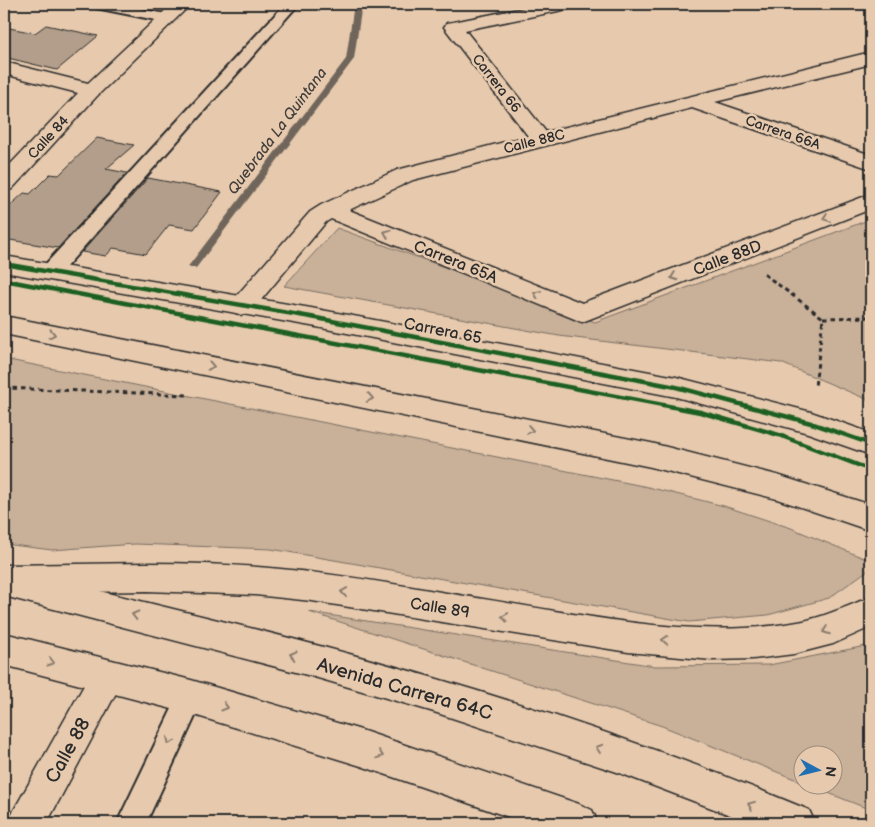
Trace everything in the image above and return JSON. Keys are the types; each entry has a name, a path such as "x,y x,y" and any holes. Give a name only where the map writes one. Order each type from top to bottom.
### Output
{"street":[{"name":"Calle 84","path":"4,184 91,90 182,4"},
{"name":"Carrera 66","path":"541,139 452,27 568,4"},
{"name":"Calle 88C","path":"242,306 318,217 329,210 405,175 541,139 871,58"},
{"path":"4,68 91,90"},
{"name":"Carrera 66A","path":"695,102 871,162"},
{"name":"Calle 88D","path":"582,313 871,201"},
{"name":"Carrera 65A","path":"329,210 582,313"},
{"name":"Carrera 65","path":"4,264 242,306 676,387 803,420 871,444"},
{"path":"4,325 651,455 777,487 871,518"},
{"name":"Calle 89","path":"4,580 178,578 290,584 601,632 722,644 772,643 812,636 871,612"},
{"name":"Avenida Carrera 64C","path":"4,580 311,660 462,703 598,747 796,823"},
{"path":"4,650 191,697 361,748 579,823"},
{"name":"Calle 88","path":"27,823 108,676"}],"lane":[{"path":"96,4 166,18"},
{"path":"50,272 290,6"},
{"path":"131,823 191,697"}],"path":[{"path":"763,273 823,318 871,317"},
{"path":"816,387 823,318"},
{"path":"4,388 193,395"}],"shaded area":[{"path":"871,219 871,401 781,363 559,336 284,286 337,228 595,322"},
{"path":"4,359 648,487 724,506 791,528 871,561 871,568 829,598 768,615 689,622 271,549 135,544 52,550 4,544"},
{"path":"309,612 655,666 769,665 871,645 871,810 831,794 842,794 842,744 792,744 792,778 662,726"}],"building":[{"path":"46,25 98,36 57,70 4,57 4,27 35,33"},
{"path":"97,138 134,145 106,169 127,173 58,248 4,239 4,211 24,193 30,194 50,174 59,175"},
{"path":"148,178 222,192 194,229 169,225 146,254 113,248 106,256 82,252"}],"waterway":[{"name":"Quebrada La Quintana","path":"193,266 350,59 358,4"}],"cycle path":[{"path":"4,264 311,317 676,387 811,423 871,444"},
{"path":"4,280 700,412 779,435 871,470"}]}
